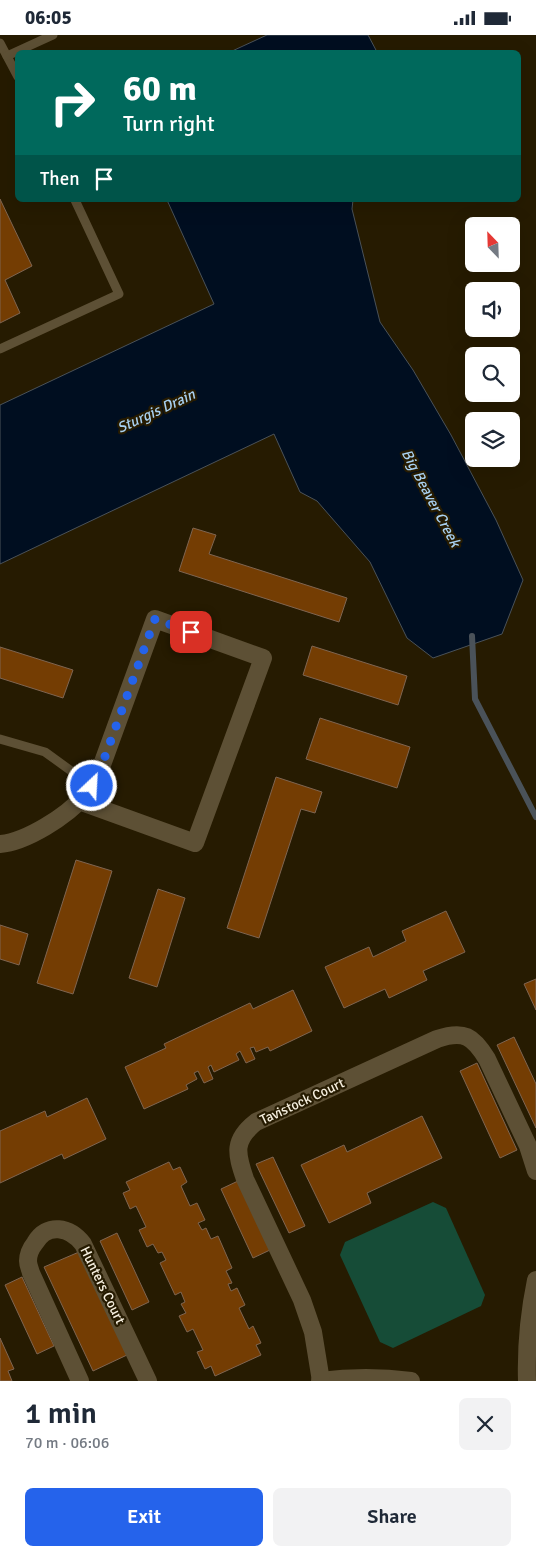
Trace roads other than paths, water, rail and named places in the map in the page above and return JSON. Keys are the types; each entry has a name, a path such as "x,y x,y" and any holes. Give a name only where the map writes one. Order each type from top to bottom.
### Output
{"street":[{"path":"0,844 22,839 36,832 69,810 92,786 99,773 155,619 263,658 195,843 79,801"},
{"name":"Tavistock Court","path":"321,1381 314,1332 245,1179 240,1163 239,1141 245,1130 256,1122 438,1039 459,1034 472,1039 480,1047 487,1059 528,1146 536,1171"},
{"name":"Hunters Court","path":"80,1381 31,1273 28,1261 30,1251 37,1238 47,1231 60,1229 69,1231 78,1237 83,1244 148,1381"},
{"path":"527,1381 527,1335 536,1280"},
{"path":"321,1381 392,1378 411,1381"}],"lane":[{"path":"20,50 53,35"},
{"path":"0,43 15,71"},
{"path":"7,56 15,52"},
{"path":"0,349 119,295 76,202"},
{"path":"0,739 45,752 92,786"}],"water":[{"path":"267,35 368,35 376,50 234,50"},
{"name":"Sturgis Drain","path":"168,202 353,202 352,209 380,322 413,370 451,435 465,461 465,467 468,467 496,520 523,580 502,634 433,658 407,638 370,562 317,501 300,492 274,434 0,564 0,405 214,304"}],"waterway":[{"name":"Big Beaver Creek","path":"472,636 475,699 536,817"}]}
